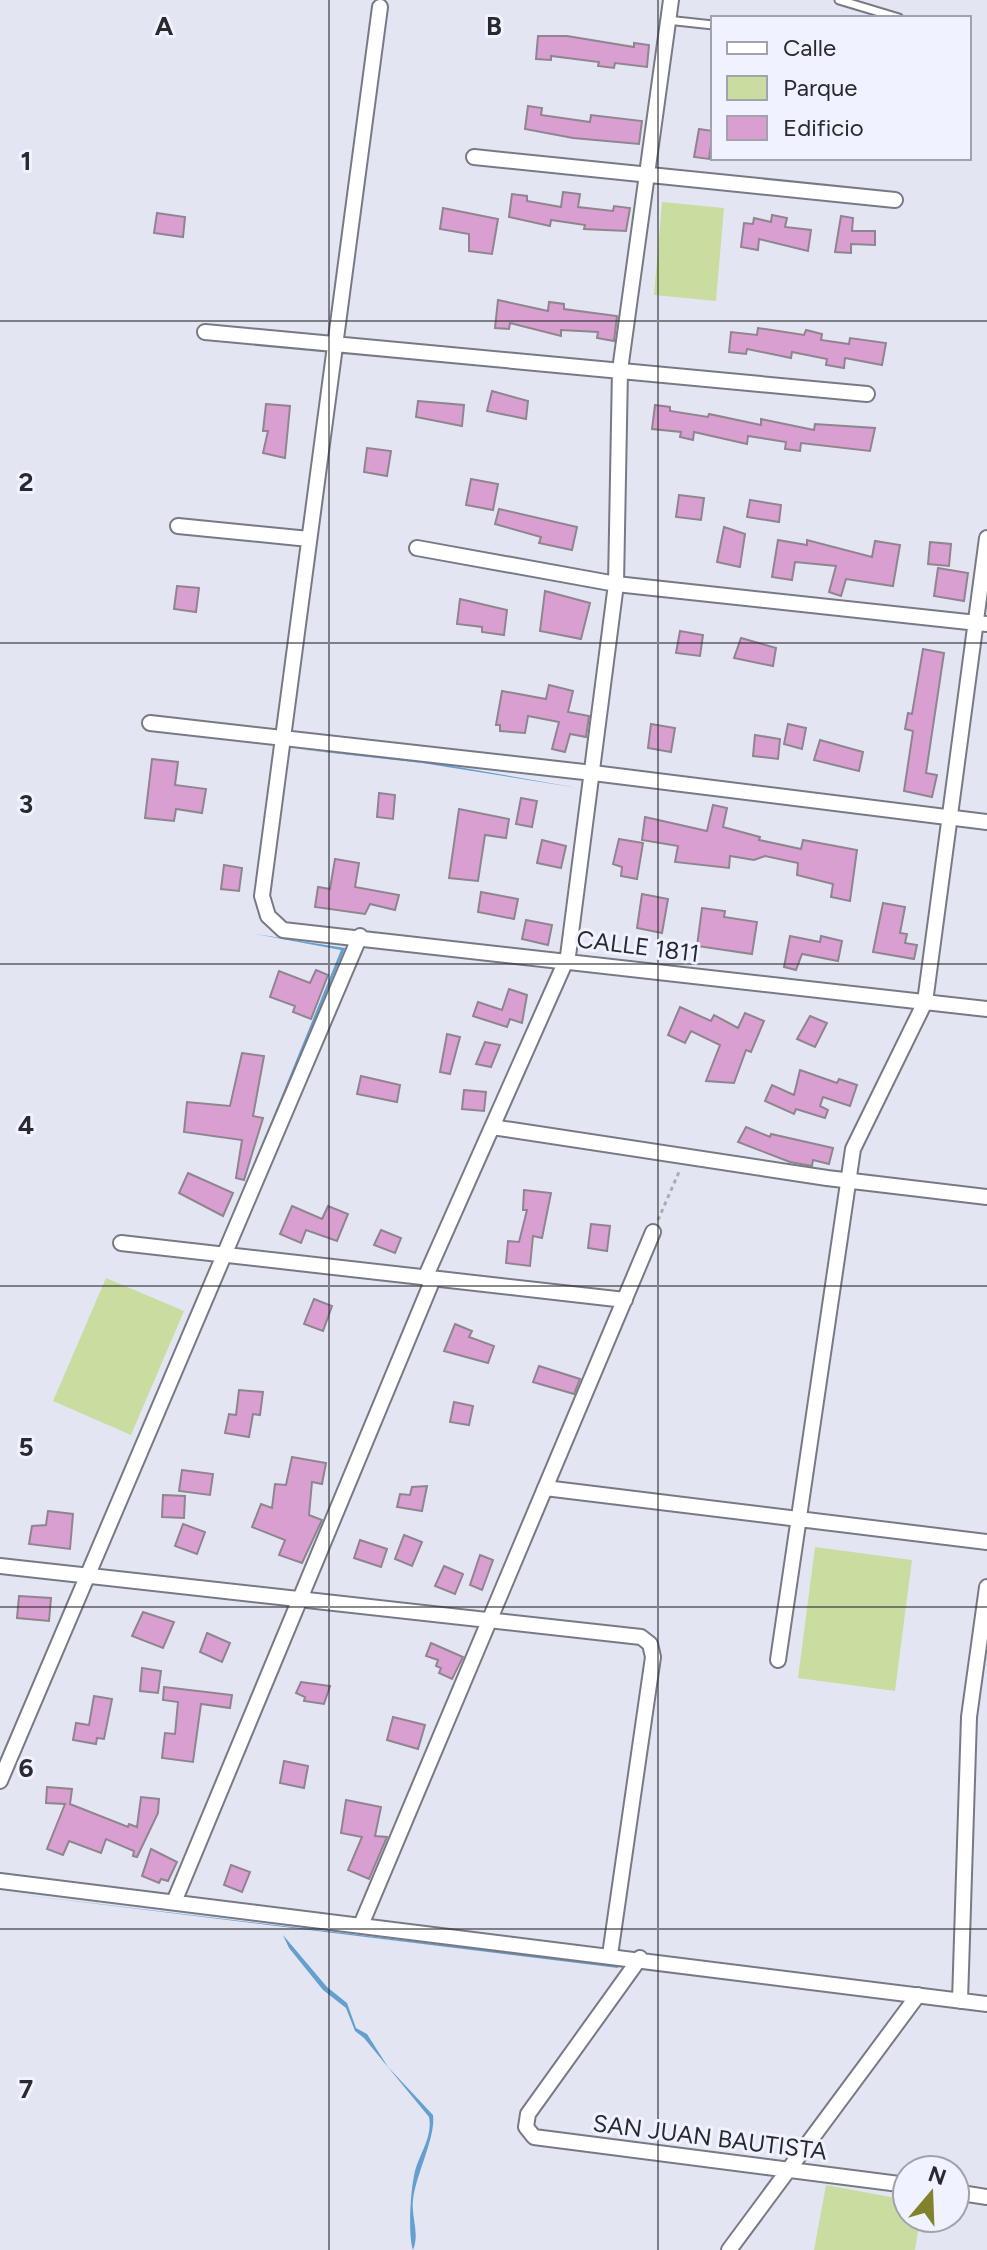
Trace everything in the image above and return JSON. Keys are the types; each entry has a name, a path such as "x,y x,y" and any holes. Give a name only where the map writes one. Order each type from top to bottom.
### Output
{"street":[{"path":"174,1902 429,1278 566,960 616,584 620,370 671,0"},
{"path":"285,739 380,7"},
{"path":"474,157 895,200"},
{"path":"205,332 334,347 867,394"},
{"path":"178,526 309,539"},
{"path":"778,1660 849,1181 860,1133 925,1002 981,624 987,538"},
{"path":"417,548 616,584 981,624"},
{"path":"150,723 987,822"},
{"name":"CALLE 1811","path":"285,739 262,896 268,916 283,930 360,936 987,1009"},
{"path":"0,1781 227,1256 360,936"},
{"path":"492,1127 849,1181 987,1197"},
{"path":"361,1925 653,1232"},
{"path":"121,1243 625,1300"},
{"path":"545,1488 987,1542"},
{"path":"0,1566 641,1637 650,1644 653,1657 610,1955"},
{"path":"960,2001 969,1717 987,1587"},
{"path":"0,1881 640,1958 987,2004"},
{"name":"SAN JUAN BAUTISTA","path":"640,1958 528,2114 526,2127 534,2137 891,2183"},
{"path":"729,2250 774,2185 792,2170 918,1995"}],"lane":[{"path":"839,0 892,16"},
{"path":"667,20 711,25"}],"path":[{"path":"653,1232 686,1157"}],"green space":[{"path":"662,202 724,208 716,301 654,295"},
{"path":"106,1278 184,1311 131,1435 53,1401"},
{"path":"815,1547 912,1560 895,1691 798,1678"},
{"path":"826,2185 891,2197 891,2234 918,2234 915,2250 814,2250"}],"water":[{"path":"296,749 424,761 578,788 422,763"},
{"path":"250,933 345,948 224,1238 341,950"},
{"path":"0,1892 618,1966 618,1968"},
{"path":"283,1935 327,1987 347,2003 356,2028 367,2034 388,2067 433,2115 432,2134 413,2200 416,2238 413,2250 410,2224 412,2190 415,2171 428,2138 429,2117 355,2031 346,2008 323,1990 289,1948"}],"building":[{"path":"538,36 567,36 634,47 634,43 649,45 647,67 615,63 614,68 598,66 599,62 551,56 551,60 536,59"},
{"path":"528,106 542,108 541,115 590,122 591,115 642,121 639,144 573,138 525,129"},
{"path":"699,129 711,131 709,159 694,157"},
{"path":"563,192 580,194 578,207 613,211 614,206 630,208 626,231 584,229 585,225 551,220 550,226 509,217 512,194 527,196 527,201 561,207"},
{"path":"443,208 498,219 492,254 469,251 469,234 440,229"},
{"path":"157,213 185,217 183,237 154,233"},
{"path":"772,215 787,218 785,227 811,230 808,251 759,239 758,250 741,247 744,223 753,224 754,218 771,222"},
{"path":"841,216 853,218 852,231 875,231 875,245 851,244 851,253 835,252"},
{"path":"498,300 548,311 549,302 564,304 564,309 617,316 614,341 597,338 598,332 561,330 561,336 510,323 509,329 495,328"},
{"path":"758,328 804,335 806,330 822,334 821,340 849,344 850,338 886,343 882,365 845,358 844,368 826,365 827,359 792,352 791,358 747,349 746,354 729,352 731,332 757,335"},
{"path":"492,391 528,401 526,419 487,411"},
{"path":"418,401 464,405 462,426 416,417"},
{"path":"266,404 290,406 285,458 263,453 268,431 263,431"},
{"path":"655,405 670,407 670,411 708,417 709,414 761,425 761,419 814,430 815,424 875,428 870,451 801,443 800,451 785,449 786,442 748,436 747,444 694,432 693,440 680,437 681,432 652,429"},
{"path":"367,448 391,451 387,476 364,472"},
{"path":"471,479 498,484 493,510 466,505"},
{"path":"679,495 704,498 701,520 676,517"},
{"path":"750,500 781,505 779,522 747,517"},
{"path":"499,509 577,527 572,550 539,543 541,537 495,524"},
{"path":"724,527 745,534 740,567 717,562"},
{"path":"778,540 807,545 807,540 872,557 875,541 900,545 893,586 846,579 841,596 829,592 836,566 795,562 792,580 772,577"},
{"path":"930,542 951,544 949,566 928,564"},
{"path":"938,568 968,573 964,601 934,596"},
{"path":"177,586 199,588 196,612 174,609"},
{"path":"545,591 590,603 581,639 540,631"},
{"path":"460,599 507,610 504,635 482,632 482,627 457,624"},
{"path":"680,631 703,635 700,656 676,653"},
{"path":"741,638 776,648 773,666 734,658"},
{"path":"923,649 944,653 926,773 937,775 932,797 904,791 913,731 905,729 908,713 912,714"},
{"path":"549,685 573,691 568,712 589,716 586,737 570,734 565,752 552,749 559,722 528,716 525,733 500,731 500,725 496,725 502,691 546,699"},
{"path":"651,724 675,728 671,752 648,748"},
{"path":"788,724 806,728 802,749 784,744"},
{"path":"755,735 780,739 778,759 753,756"},
{"path":"820,740 863,752 859,771 814,760"},
{"path":"152,759 178,762 175,785 206,789 202,813 176,809 174,821 145,818"},
{"path":"379,793 395,795 393,819 377,817"},
{"path":"521,798 537,801 532,827 516,824"},
{"path":"713,805 727,808 723,827 760,837 759,840 801,849 803,840 857,850 850,901 831,897 833,884 797,875 798,863 765,856 754,860 730,856 729,868 675,862 678,846 642,840 645,817 707,831"},
{"path":"459,809 509,819 506,838 485,835 478,881 449,878"},
{"path":"619,839 643,843 637,879 621,876 622,867 613,864"},
{"path":"542,840 566,846 561,868 537,863"},
{"path":"335,859 359,863 355,887 399,895 395,910 370,904 365,914 315,907 318,887 330,889"},
{"path":"224,865 242,868 239,891 221,889"},
{"path":"481,892 518,899 514,919 478,912"},
{"path":"642,894 668,899 662,933 637,928"},
{"path":"883,903 905,907 900,933 907,934 905,943 917,945 914,959 873,952"},
{"path":"702,908 725,911 724,917 757,922 752,954 697,946"},
{"path":"526,920 552,925 548,945 522,939"},
{"path":"790,936 820,942 821,936 842,941 838,961 802,954 796,970 784,967"},
{"path":"316,970 328,975 311,1019 293,1012 295,1006 270,997 279,971 310,983"},
{"path":"509,989 527,995 522,1023 510,1019 507,1027 473,1016 478,1002 502,1010"},
{"path":"680,1007 711,1021 714,1015 738,1028 745,1013 764,1021 751,1052 746,1050 734,1083 706,1081 720,1045 691,1031 685,1043 668,1035"},
{"path":"810,1016 827,1023 815,1047 797,1039"},
{"path":"447,1034 460,1037 450,1074 440,1072"},
{"path":"485,1042 500,1045 491,1067 476,1064"},
{"path":"242,1053 264,1056 253,1116 263,1118 244,1180 236,1178 242,1140 184,1132 187,1102 230,1106"},
{"path":"800,1070 837,1083 839,1079 857,1085 850,1106 823,1097 820,1106 828,1110 825,1118 796,1109 794,1114 765,1101 772,1085 794,1095"},
{"path":"361,1076 400,1085 397,1102 357,1094"},
{"path":"464,1090 486,1092 484,1111 462,1109"},
{"path":"746,1127 770,1137 771,1134 833,1148 829,1164 813,1160 812,1166 790,1162 738,1142"},
{"path":"188,1173 233,1193 223,1216 179,1193"},
{"path":"524,1190 551,1193 542,1238 533,1236 530,1266 506,1263 508,1241 519,1242 527,1210 523,1210"},
{"path":"292,1206 322,1219 328,1206 348,1214 337,1241 306,1230 301,1243 280,1234"},
{"path":"591,1224 610,1226 607,1251 588,1248"},
{"path":"381,1230 401,1238 395,1253 374,1245"},
{"path":"314,1299 332,1306 323,1331 304,1324"},
{"path":"455,1324 472,1331 469,1337 494,1346 488,1363 444,1351"},
{"path":"539,1366 580,1379 574,1394 533,1382"},
{"path":"239,1390 263,1392 260,1415 253,1414 249,1437 225,1433 229,1414 236,1415"},
{"path":"454,1402 473,1406 469,1425 450,1422"},
{"path":"292,1457 326,1463 322,1484 312,1482 309,1515 322,1520 302,1563 279,1555 285,1540 252,1527 261,1504 272,1508 275,1484 286,1485"},
{"path":"182,1470 213,1474 210,1495 179,1491"},
{"path":"427,1486 422,1511 397,1507 400,1494 410,1495 412,1487"},
{"path":"163,1495 185,1496 184,1518 162,1517"},
{"path":"48,1511 73,1514 70,1549 29,1544 32,1526 46,1525"},
{"path":"183,1524 205,1532 197,1554 175,1546"},
{"path":"404,1535 422,1542 412,1566 395,1559"},
{"path":"360,1540 387,1549 381,1567 354,1558"},
{"path":"480,1555 493,1560 482,1590 470,1585"},
{"path":"444,1566 463,1574 455,1594 435,1586"},
{"path":"19,1596 51,1598 49,1621 17,1618"},
{"path":"143,1612 174,1622 163,1648 132,1636"},
{"path":"207,1633 230,1643 222,1662 200,1652"},
{"path":"431,1643 463,1657 452,1679 439,1673 441,1668 436,1666 438,1660 426,1656"},
{"path":"142,1668 161,1671 158,1693 140,1691"},
{"path":"301,1682 330,1686 324,1704 304,1701 305,1697 296,1693"},
{"path":"164,1687 232,1695 230,1708 201,1704 193,1762 162,1758 165,1733 175,1734 178,1702 163,1700"},
{"path":"94,1696 112,1699 104,1739 97,1738 96,1744 73,1740 76,1723 89,1725"},
{"path":"393,1717 425,1725 418,1749 387,1740"},
{"path":"284,1761 308,1766 304,1788 280,1783"},
{"path":"47,1787 72,1789 70,1804 128,1827 129,1824 137,1827 141,1797 159,1799 158,1813 137,1857 133,1856 134,1851 106,1839 101,1853 69,1841 63,1855 47,1849 65,1804 46,1803"},
{"path":"346,1800 381,1807 375,1836 387,1837 369,1879 348,1870 362,1837 341,1833"},
{"path":"151,1849 177,1862 168,1881 161,1879 159,1883 142,1876"},
{"path":"231,1865 250,1872 242,1892 224,1885"}]}
